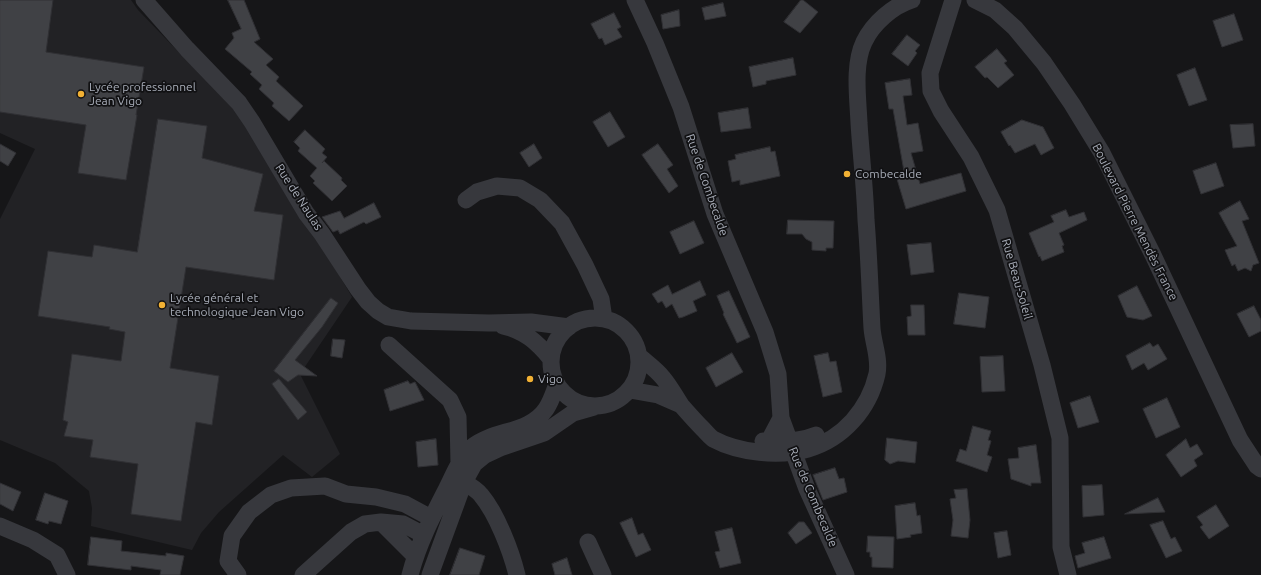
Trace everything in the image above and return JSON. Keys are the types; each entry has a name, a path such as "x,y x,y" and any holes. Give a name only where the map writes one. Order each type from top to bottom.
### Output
{"street":[{"name":"Rue de Naulas","path":"144,0 187,49 239,103 262,138 296,197 358,289 368,302 378,311 388,317 411,321 489,323 531,322 569,327"},
{"name":"Rue de Combecalde","path":"636,0 681,107 715,214 766,332 778,374 782,418 791,447 807,489 846,575"},
{"path":"639,356 662,377 681,405 712,438 738,449 772,453 791,447 835,424 848,412 858,399 870,368 873,340 857,88 858,65 864,42 872,31 886,15 902,3 912,0"},
{"name":"Rue Beau-Soleil","path":"953,0 930,74 931,91 941,111 971,157 997,210 1042,365 1060,438 1061,547 1068,575"},
{"name":"Boulevard Pierre Mendès France","path":"976,0 996,10 1015,28 1044,64 1068,98 1102,153 1195,342 1240,440 1257,466 1261,469"},
{"path":"466,200 477,192 498,186 520,188 540,200 562,223 585,265 601,298 604,319"},
{"path":"459,474 485,455 500,448 544,433 573,413 608,405 620,399 630,390 636,380 639,368 639,356 636,345 628,333 618,324 604,319 592,318 580,321 569,327 560,336 554,347 551,359 553,376 566,396 579,404 594,407"},
{"name":"Rue de Naulas","path":"489,323 513,328 528,335 542,347 551,359"},
{"path":"389,345 450,400 458,417 459,474 430,575"},
{"path":"410,575 415,556 432,518 459,474 471,448 480,441 535,421 547,408 557,384"},
{"path":"630,390 658,396 681,405"},
{"name":"Rue de Combecalde","path":"770,442 772,435 782,418"},
{"path":"697,423 716,432 741,440 770,442 791,447"},
{"path":"459,474 480,494 496,520 514,563 517,575"},
{"path":"238,575 228,561 232,536 249,512 271,495 284,490 291,488 325,486 346,494 376,497 405,504 432,518"},
{"path":"303,575 351,532 365,524 381,522 403,524 424,535"},
{"path":"381,522 415,556"},
{"path":"0,526 33,540 57,555 67,575"},
{"path":"588,542 603,575"}],"shaded area":[{"path":"0,0 131,0 138,10 252,128 352,297 300,374 340,454 312,477 283,455 219,512 201,533 192,550 91,526 92,508 89,491 55,463 0,440 0,219 35,149 0,133"}],"building":[{"path":"0,0 53,0 46,52 144,67 126,180 78,173 86,125 0,112"},
{"path":"228,0 244,0 260,39 254,42 273,59 266,65 279,77 276,81 303,106 289,121 272,106 274,103 259,89 262,85 250,74 252,72 225,49 234,38 232,33 241,29"},
{"path":"801,0 818,12 800,33 784,22"},
{"path":"723,3 726,16 705,20 702,8"},
{"path":"679,10 680,26 663,29 661,15"},
{"path":"614,13 621,27 617,29 622,37 605,45 602,38 599,39 591,24"},
{"path":"1234,14 1243,40 1222,47 1213,21"},
{"path":"907,35 920,45 915,51 917,53 908,66 892,54"},
{"path":"997,49 1007,61 1004,63 1014,75 998,88 987,77 985,78 975,67"},
{"path":"793,58 796,75 766,81 766,84 753,87 749,67"},
{"path":"1195,68 1207,100 1189,106 1177,75"},
{"path":"910,79 912,95 903,96 907,125 918,123 923,151 911,153 920,184 961,173 966,191 906,209 897,179 905,177 893,109 889,109 885,83"},
{"path":"748,108 751,128 721,132 718,113"},
{"path":"610,112 625,137 608,147 593,122"},
{"path":"158,119 207,126 202,158 263,174 254,211 283,215 274,280 186,267 170,368 219,376 212,425 196,422 181,521 131,514 138,464 90,457 93,440 64,436 68,422 63,420 72,354 121,361 125,332 109,329 110,327 38,316 48,251 92,257 94,245 137,252"},
{"path":"1022,120 1043,127 1054,148 1041,155 1035,144 1015,153 1001,132"},
{"path":"1253,124 1255,146 1233,148 1230,125"},
{"path":"305,130 325,149 322,153 327,157 322,163 324,161 342,178 341,180 347,186 332,201 313,183 315,181 310,176 317,168 298,151 300,148 294,142"},
{"path":"0,144 16,153 8,166 0,161"},
{"path":"534,144 542,158 529,167 520,153"},
{"path":"658,144 673,165 667,169 678,186 669,193 642,155"},
{"path":"770,147 771,152 775,151 780,176 740,185 740,180 732,182 728,161 736,159 735,155"},
{"path":"1216,163 1224,186 1201,194 1193,171"},
{"path":"1240,201 1249,219 1242,221 1259,263 1253,265 1251,271 1245,268 1238,271 1235,264 1232,266 1225,250 1237,246 1219,213"},
{"path":"374,203 381,217 366,224 364,222 340,234 338,230 333,232 322,217 340,211 344,218"},
{"path":"1066,210 1069,217 1084,212 1087,220 1059,233 1064,245 1062,246 1064,252 1042,261 1029,233 1054,222 1051,216"},
{"path":"788,220 834,221 833,248 826,248 826,251 812,250 812,242 806,239 802,234 787,234"},
{"path":"694,221 704,243 680,254 670,232"},
{"path":"931,243 934,272 911,275 907,245"},
{"path":"700,281 706,295 693,301 697,311 683,317 679,318 672,304 666,308 662,301 658,303 652,294 668,285 672,294"},
{"path":"1137,286 1152,316 1143,320 1127,317 1118,296"},
{"path":"729,291 750,337 737,343 723,314 724,313 717,296"},
{"path":"959,293 989,297 985,328 954,324"},
{"path":"331,298 338,303 322,327 295,360 317,376 298,375 288,382 274,371"},
{"path":"911,305 924,305 925,335 908,335 907,317 911,316"},
{"path":"1254,306 1261,320 1261,331 1249,337 1237,314"},
{"path":"333,339 345,340 342,358 331,356"},
{"path":"1150,343 1153,347 1158,344 1167,359 1148,370 1144,363 1132,370 1126,356"},
{"path":"732,353 743,372 716,387 706,368"},
{"path":"828,353 830,362 836,361 842,392 823,397 814,356"},
{"path":"1003,356 1005,391 982,392 980,357"},
{"path":"279,379 307,412 298,420 272,384"},
{"path":"408,381 410,384 415,382 424,400 390,411 384,390"},
{"path":"1090,396 1099,422 1078,428 1070,403"},
{"path":"1167,398 1180,427 1156,438 1143,409"},
{"path":"973,426 991,431 988,440 991,441 987,455 992,457 987,472 956,461 960,449 966,451"},
{"path":"887,438 917,442 915,463 898,461 890,464 885,460"},
{"path":"436,439 438,465 418,467 416,442"},
{"path":"1186,439 1190,448 1197,444 1203,454 1194,460 1197,466 1181,477 1166,455"},
{"path":"1036,445 1041,483 1031,483 1031,486 1011,479 1008,459 1019,458 1018,448"},
{"path":"835,468 839,479 844,478 847,492 823,500 813,475"},
{"path":"0,483 21,492 13,511 0,504"},
{"path":"1102,485 1104,515 1083,517 1082,486"},
{"path":"967,489 970,520 968,538 951,536 953,520 950,499 956,498 954,490"},
{"path":"45,493 68,501 61,524 49,521 48,524 36,520"},
{"path":"1158,498 1165,512 1125,514"},
{"path":"915,503 917,516 920,515 922,533 910,535 911,537 897,539 895,506"},
{"path":"1216,505 1229,526 1209,539 1200,527 1203,525 1197,517"},
{"path":"632,518 638,535 643,533 651,550 636,557 620,523"},
{"path":"1163,521 1171,539 1175,537 1182,551 1166,558 1150,525"},
{"path":"799,522 804,522 812,533 796,544 788,533"},
{"path":"732,528 741,563 720,568 715,552 720,551 715,532"},
{"path":"1007,531 1011,555 998,558 994,533"},
{"path":"868,536 894,537 893,568 872,567 872,557 870,557 870,552 867,552"},
{"path":"91,537 122,541 121,551 166,556 166,553 184,556 180,575 160,575 161,570 131,566 131,570 88,565"},
{"path":"1104,537 1111,558 1078,568 1075,556 1085,553 1082,543"},
{"path":"460,548 485,556 479,575 450,575"},
{"path":"567,558 572,575 555,575 552,564"}],"place":[{"name":"Lycée professionnel Jean Vigo","path":"81,94"},
{"name":"Combecalde","path":"847,174"},
{"name":"Lycée général et technologique Jean Vigo","path":"162,305"},
{"name":"Vigo","path":"530,379"}]}
